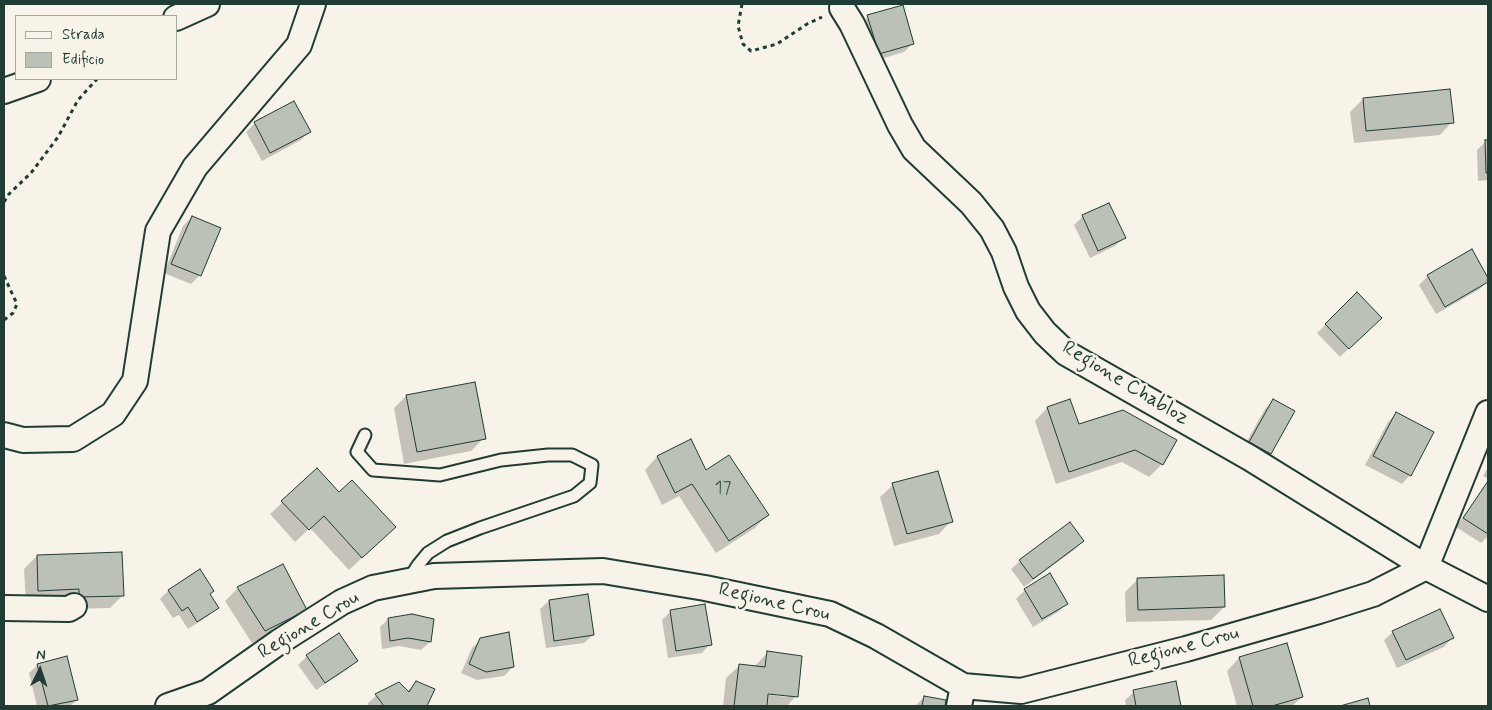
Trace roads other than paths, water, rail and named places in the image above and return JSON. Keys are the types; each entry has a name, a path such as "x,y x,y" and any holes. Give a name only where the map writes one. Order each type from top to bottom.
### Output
{"street":[{"path":"178,17 207,4"},
{"path":"4,435 23,440 73,438 113,414 135,381 158,232 195,167 299,45 314,4"},
{"name":"Regione Chabloz","path":"842,8 852,24 900,125 914,149 971,203 992,229 1004,252 1016,287 1028,311 1045,333 1066,353 1250,458 1426,567 1488,599"},
{"path":"4,91 35,80"},
{"path":"1426,567 1488,413"},
{"name":"Regione Crou","path":"168,706 213,699 278,642 342,602 373,588 434,576 603,572 705,588 830,614 876,636 961,696 1021,691 1167,654 1373,594 1426,567"},
{"path":"4,608 69,609 74,606"}],"lane":[{"path":"365,435 357,452 373,470 440,475 501,460 548,455 572,456 592,465 590,483 574,496 447,541 428,553 408,581"}]}
